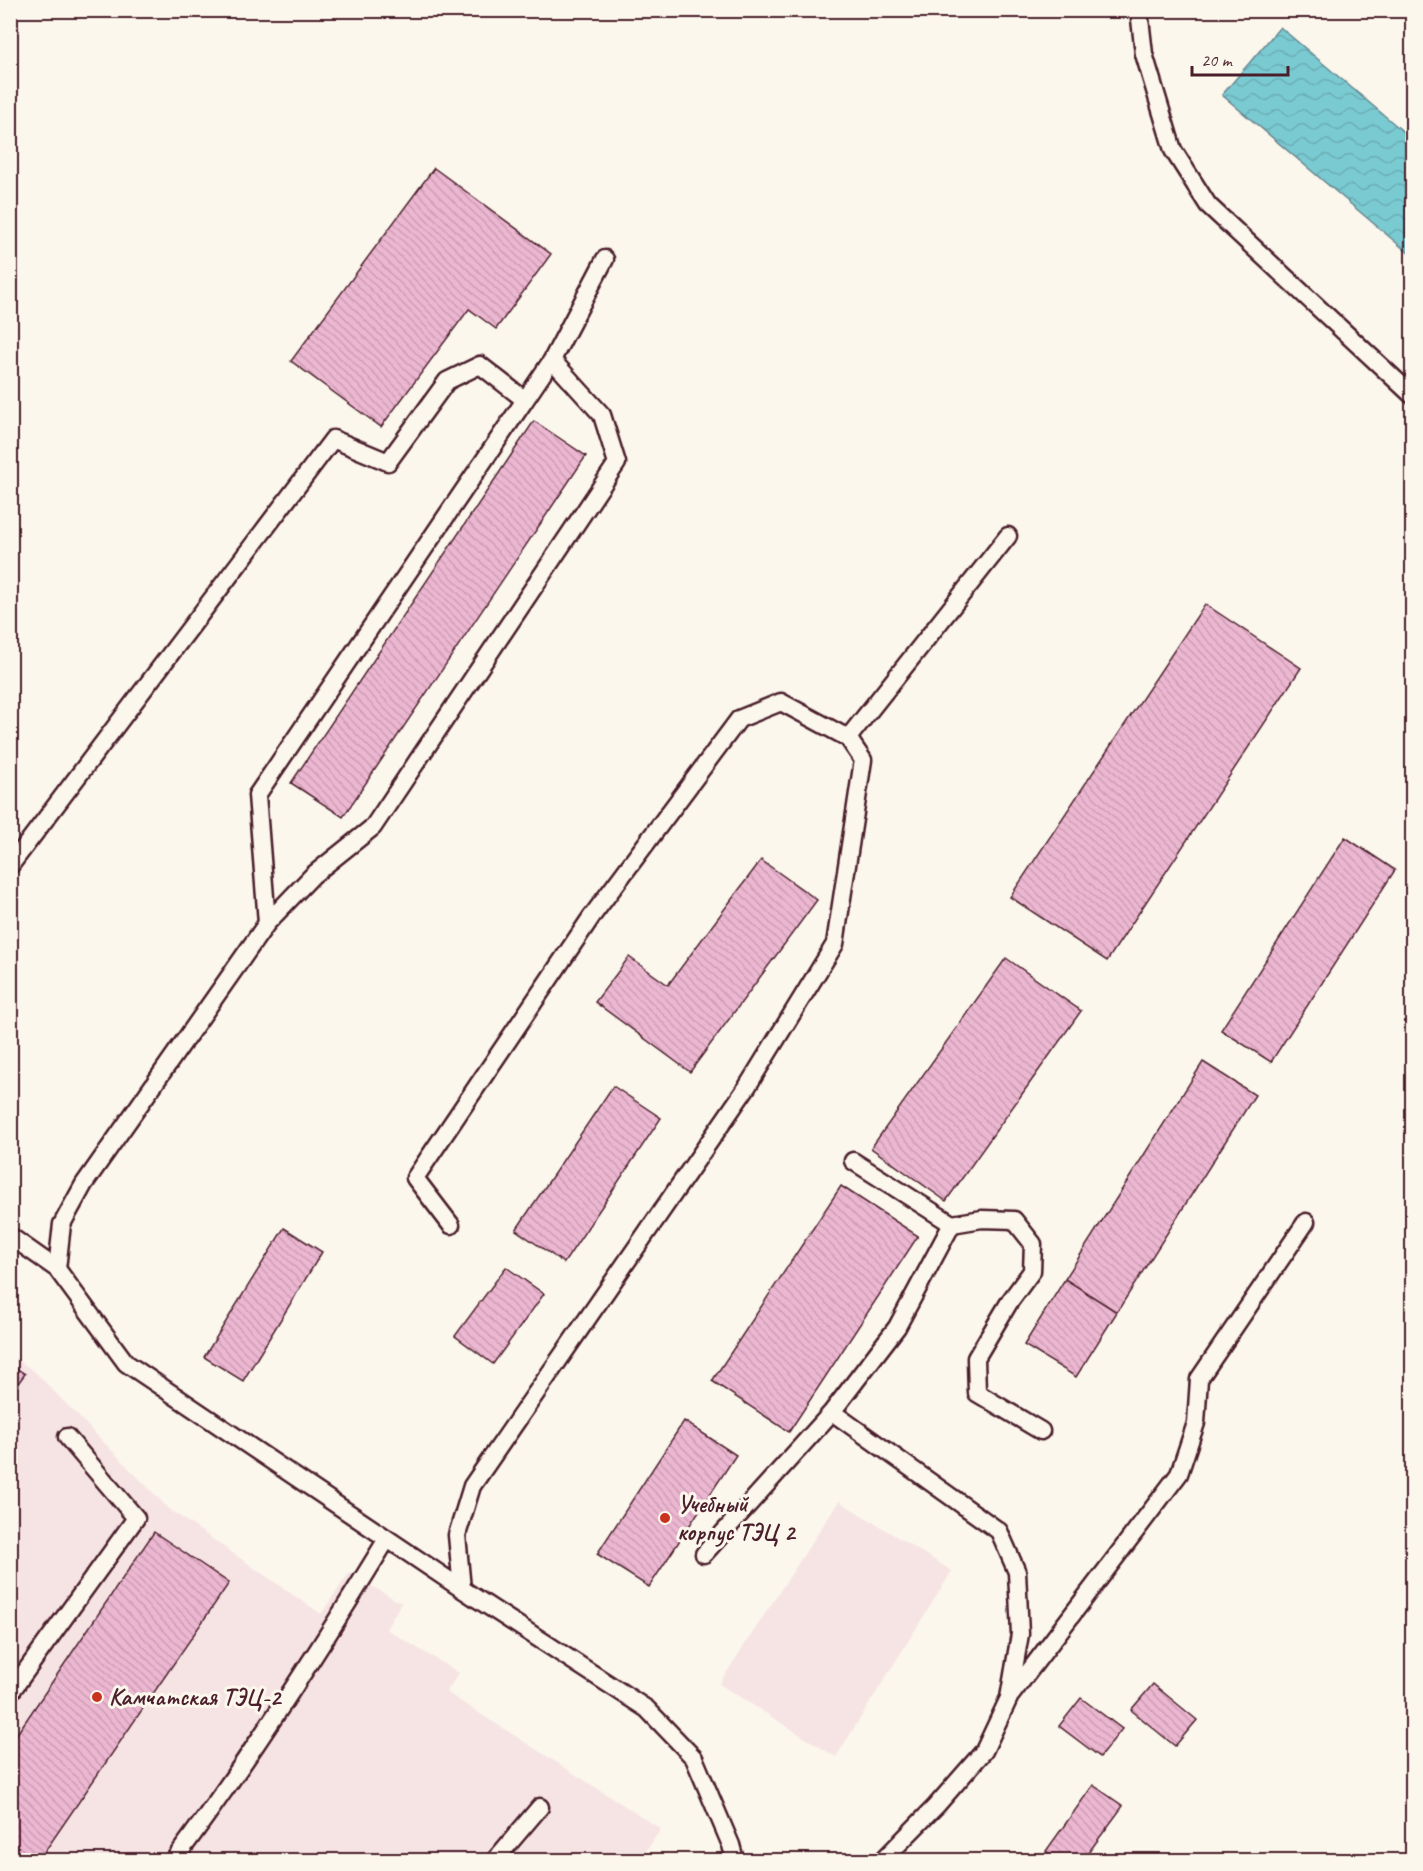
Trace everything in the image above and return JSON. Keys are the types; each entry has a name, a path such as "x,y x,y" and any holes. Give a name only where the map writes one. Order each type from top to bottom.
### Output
{"lane":[{"path":"1139,10 1144,54 1173,150 1208,205 1413,394"},
{"path":"267,923 257,795 552,360 605,259"},
{"path":"57,1269 62,1224 84,1184 267,923 313,875 373,827 617,463 602,415 552,360"},
{"path":"10,866 333,439 388,462 447,381 480,365 525,400"},
{"path":"848,738 1008,536"},
{"path":"451,1225 414,1178 592,916 739,719 781,702 848,738 863,760 835,944 747,1088 472,1486 457,1536 462,1590"},
{"path":"853,1161 952,1224 982,1219 1014,1220 1034,1244 1032,1271 1010,1301 976,1358 977,1393 1041,1431"},
{"path":"883,1860 936,1806 984,1750 1009,1698 1179,1474 1197,1423 1199,1379 1306,1222"},
{"path":"704,1554 832,1412 897,1327 952,1224"},
{"path":"10,1236 57,1269 126,1363 462,1590 647,1709 694,1758 731,1845 735,1860"},
{"path":"832,1412 999,1531 1017,1572 1020,1634 1009,1698"},
{"path":"10,1693 136,1518 67,1437"},
{"path":"174,1860 221,1798 283,1706 387,1539"},
{"path":"495,1860 540,1807"}],"shaded area":[{"name":"Камчатская ТЭЦ-2","path":"10,1354 35,1372 169,1509 321,1614 349,1573 401,1603 386,1629 459,1673 446,1692 661,1829 640,1860 11,1860"},
{"path":"839,1501 952,1571 836,1757 719,1684"}],"water":[{"path":"1280,27 1412,139 1412,256 1222,95"}],"building":[{"path":"434,168 551,254 496,329 469,309 381,427 291,361"},
{"path":"534,421 586,456 343,817 291,783"},
{"path":"1205,604 1301,668 1107,961 1010,897"},
{"path":"1345,837 1395,870 1271,1062 1221,1030"},
{"path":"761,860 817,900 690,1072 595,1002 629,957 668,985"},
{"path":"1006,958 1081,1011 946,1201 871,1148"},
{"path":"1203,1062 1255,1095 1117,1312 1065,1279"},
{"path":"613,1086 661,1118 564,1263 516,1230"},
{"path":"841,1186 918,1236 789,1432 712,1381"},
{"path":"284,1228 322,1252 243,1381 204,1357"},
{"path":"506,1267 544,1294 493,1364 455,1336"},
{"path":"1065,1279 1117,1312 1076,1377 1024,1345"},
{"path":"10,1364 25,1374 10,1394"},
{"path":"684,1421 736,1455 649,1587 597,1554"},
{"name":"Камчатская ТЭЦ-2","path":"154,1532 229,1583 39,1860 10,1860 10,1744"},
{"path":"1153,1684 1197,1720 1175,1746 1131,1710"},
{"path":"1081,1698 1122,1729 1100,1757 1059,1726"},
{"path":"1093,1785 1123,1806 1083,1860 1059,1860 1046,1851"}],"place":[{"name":"Учебный корпус ТЭЦ 2","path":"665,1518"},
{"name":"Камчатская ТЭЦ-2","path":"97,1697"}]}
